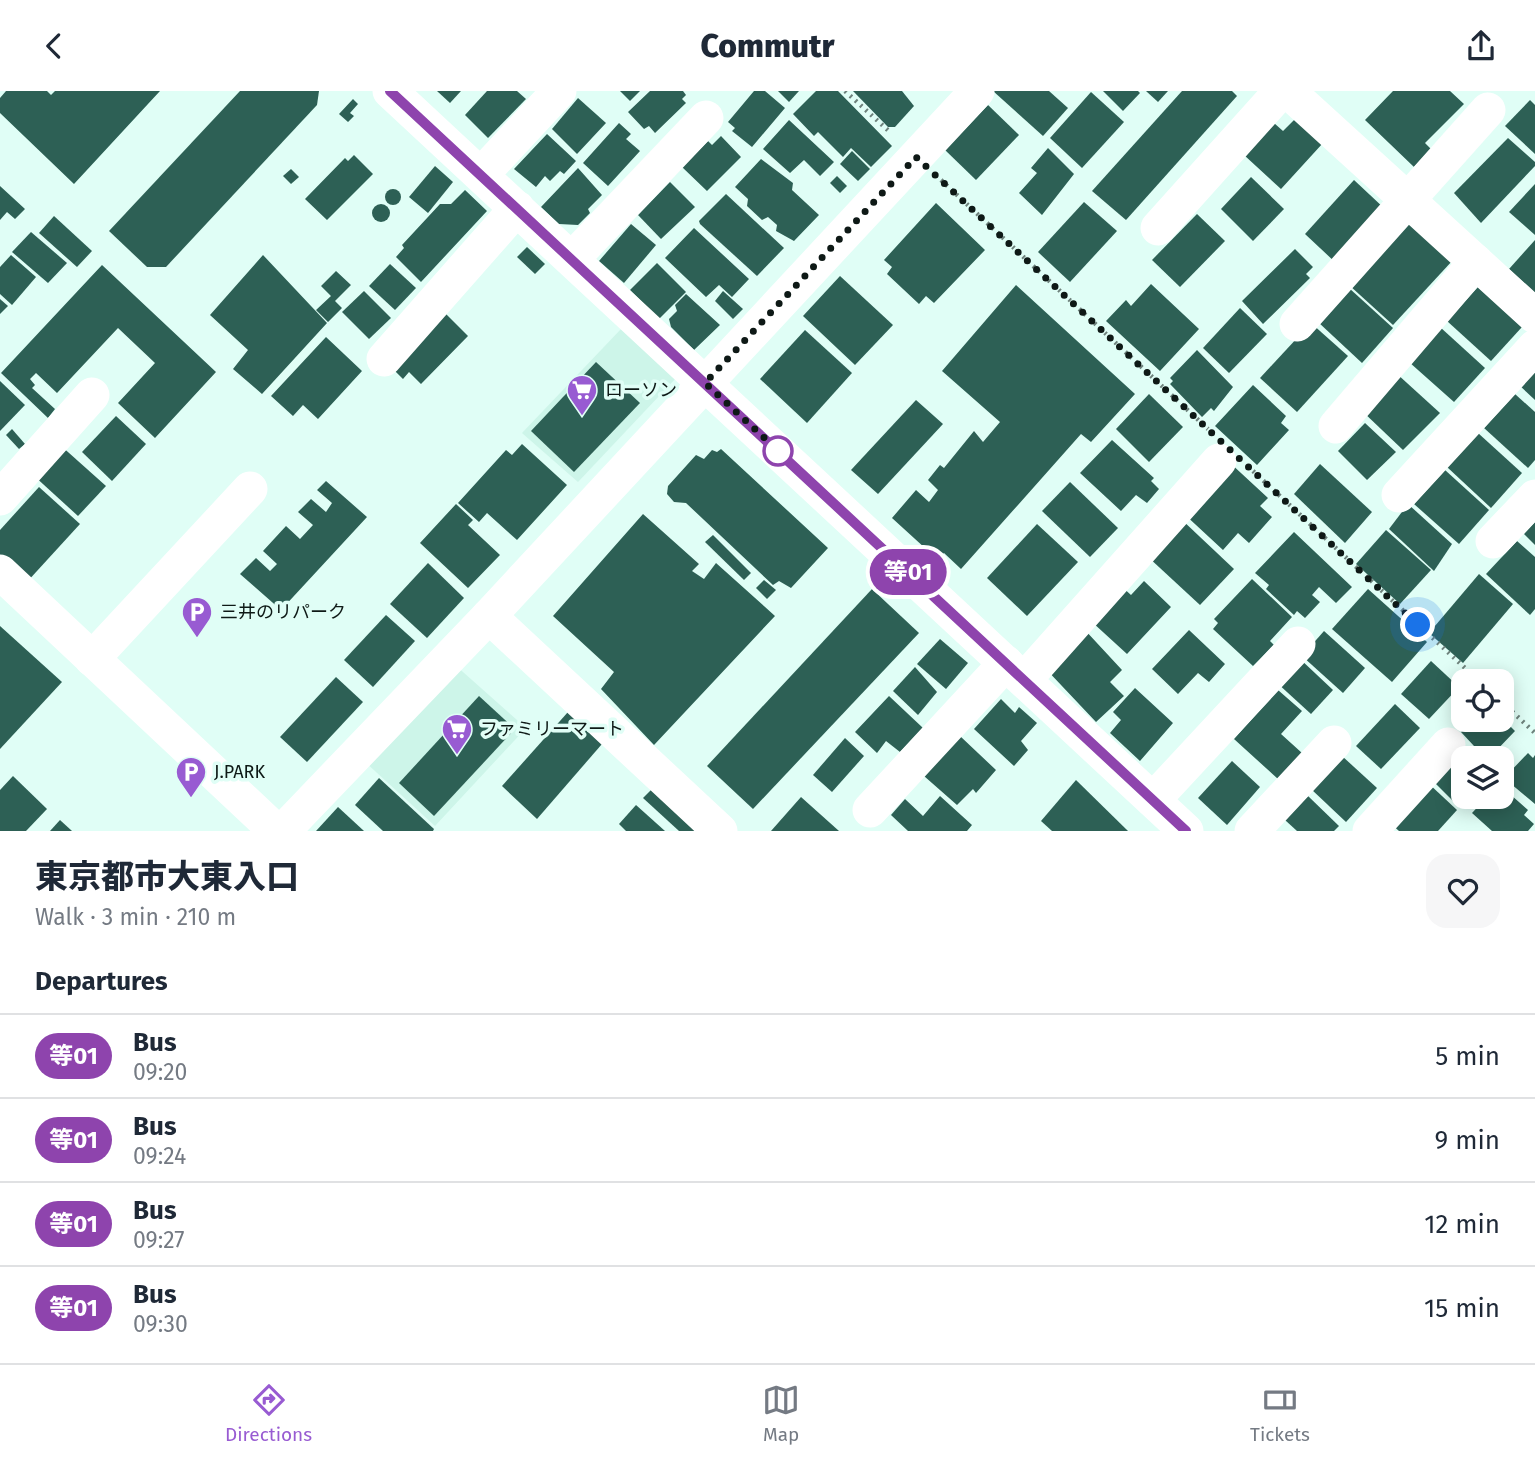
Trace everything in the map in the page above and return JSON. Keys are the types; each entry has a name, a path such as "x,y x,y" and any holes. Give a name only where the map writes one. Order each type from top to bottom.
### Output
{"street":[{"path":"390,91 1186,831"},
{"path":"481,175 559,91"},
{"path":"1158,228 1281,91"},
{"path":"1288,91 1535,316"},
{"path":"283,831 489,616 916,157 972,93"},
{"path":"1297,324 1488,110"},
{"path":"572,259 706,117"},
{"path":"384,359 517,208"},
{"path":"1336,426 1476,262"},
{"path":"1399,495 1535,347"},
{"path":"0,498 92,395"},
{"path":"870,810 1015,671 1225,452"},
{"path":"92,659 250,489"},
{"path":"1493,541 1535,497"},
{"path":"0,572 276,831"},
{"path":"489,616 720,831"},
{"path":"1153,800 1298,644"},
{"path":"1252,831 1334,743"},
{"path":"1370,831 1448,745"}],"path":[{"path":"845,91 1225,452 1466,669"},
{"path":"1514,713 1535,733"}],"shaded area":[{"path":"622,328 677,377 578,482 522,433"},
{"path":"454,664 526,728 435,826 364,761"}],"building":[{"path":"6,91 47,91 51,95 55,91 160,91 74,184 0,113 0,98"},
{"path":"240,91 319,91 317,105 166,267 147,267 109,231"},
{"path":"437,91 461,91 450,103"},
{"path":"487,91 517,91 526,99 488,138 465,115"},
{"path":"620,91 640,91 630,101"},
{"path":"650,91 683,91 686,95 682,99 686,103 655,133 649,126 644,129 628,112"},
{"path":"754,91 765,91 785,108 752,147 732,131 735,128 728,122"},
{"path":"778,91 799,91 789,102"},
{"path":"816,91 838,91 892,146 871,167 851,148 843,157 818,132 814,136 793,114"},
{"path":"853,91 902,91 914,106 895,127 888,127"},
{"path":"993,91 1049,91 1068,108 1043,136"},
{"path":"1103,91 1138,91 1140,93 1123,111"},
{"path":"1146,91 1168,91 1158,102"},
{"path":"1182,91 1232,91 1237,96 1126,220 1092,191"},
{"path":"1393,91 1450,91 1464,104 1425,143 1431,149 1414,167 1365,120"},
{"path":"1091,92 1124,122 1082,168 1050,138"},
{"path":"578,98 606,123 577,154 552,129"},
{"path":"353,99 358,104 350,113 354,116 348,122 339,114"},
{"path":"1530,100 1535,105 1535,154 1505,126"},
{"path":"988,105 1019,135 976,180 945,150"},
{"path":"1296,118 1323,143 1281,189 1244,155 1274,123 1283,131"},
{"path":"789,120 834,162 820,176 804,160 790,173 763,149"},
{"path":"619,123 631,134 626,139 640,151 608,186 583,163"},
{"path":"547,134 576,161 564,174 560,171 550,181 545,176 536,187 514,169"},
{"path":"721,136 741,157 707,191 682,167 708,141 712,145"},
{"path":"1508,138 1535,162 1535,166 1481,223 1454,193"},
{"path":"1048,148 1074,174 1042,215 1019,193 1037,173 1031,168"},
{"path":"852,151 870,169 858,181 840,164"},
{"path":"354,155 373,174 327,220 305,199 345,158 348,161"},
{"path":"761,159 793,183 792,190 819,215 794,241 776,231 777,225 768,217 762,220 747,206 748,199 735,187"},
{"path":"435,166 453,182 428,213 409,197"},
{"path":"578,168 602,195 588,209 590,213 578,225 559,224 541,207"},
{"path":"291,169 299,177 291,184 283,176"},
{"path":"837,176 847,186 840,193 830,183"},
{"path":"1251,177 1284,209 1253,241 1221,209"},
{"path":"1354,180 1385,209 1336,263 1305,234"},
{"path":"670,182 695,207 661,239 638,215"},
{"path":"1535,184 1535,235 1509,212"},
{"path":"0,186 25,209 15,219 7,212 0,220"},
{"path":"390,189 396,189 401,197 399,203 390,205 385,200 385,194"},
{"path":"465,190 487,211 421,282 396,257 404,248 402,245 440,204 451,204"},
{"path":"726,194 784,248 757,276 700,224 699,221"},
{"path":"1084,202 1117,231 1070,282 1038,252"},
{"path":"936,203 985,250 934,303 926,296 919,304 887,274 892,267 884,260"},
{"path":"381,204 387,207 390,213 387,219 381,222 375,219 372,213 375,207"},
{"path":"1197,214 1225,241 1180,287 1152,260"},
{"path":"54,216 92,251 77,267 39,233"},
{"path":"1409,220 1453,260 1393,325 1349,285"},
{"path":"631,224 656,245 624,283 599,261"},
{"path":"694,228 749,279 732,297 719,285 706,297 665,258"},
{"path":"31,232 67,263 48,283 12,252"},
{"path":"1535,240 1535,293 1509,269"},
{"path":"527,247 545,264 535,274 517,257"},
{"path":"1295,249 1313,267 1306,274 1310,278 1263,324 1242,301"},
{"path":"11,255 36,277 12,305 0,294 0,267"},
{"path":"263,255 327,323 262,394 233,369 248,350 210,315"},
{"path":"657,263 686,292 659,319 630,290"},
{"path":"390,264 416,288 395,310 369,286"},
{"path":"102,265 216,372 155,438 118,403 155,363 118,328 57,393 36,373 30,379 35,385 32,388 55,409 48,418 1,373"},
{"path":"336,271 351,285 335,301 342,308 328,322 316,310 331,296 321,286"},
{"path":"840,276 893,325 855,365 803,316"},
{"path":"1151,284 1199,329 1160,371 1106,321 1126,300 1131,306"},
{"path":"1016,285 1135,394 1091,442 1081,434 961,569 944,553 937,559 892,518 916,490 929,502 938,490 928,480 940,465 944,468 974,431 983,442 1000,422 942,371"},
{"path":"1478,287 1522,327 1491,361 1447,321"},
{"path":"1349,288 1393,328 1362,363 1318,322"},
{"path":"364,291 391,318 369,339 342,312"},
{"path":"723,291 743,309 733,319 715,301"},
{"path":"686,294 720,325 694,350 671,327 669,319 677,311 675,305"},
{"path":"0,299 8,306 0,314"},
{"path":"1240,308 1267,334 1229,373 1203,348"},
{"path":"446,314 468,336 421,384 409,372 403,379 393,369"},
{"path":"1311,323 1348,356 1297,412 1260,378"},
{"path":"1440,327 1485,368 1454,402 1409,362"},
{"path":"805,330 852,373 807,423 760,379"},
{"path":"326,337 362,371 318,419 303,405 293,416 271,396"},
{"path":"1197,350 1233,387 1214,411 1211,408 1202,417 1170,384 1173,381 1170,378"},
{"path":"596,362 640,403 574,472 531,431"},
{"path":"1535,366 1535,400 1519,385"},
{"path":"1396,373 1440,413 1403,450 1361,410"},
{"path":"0,381 25,405 0,431"},
{"path":"1253,385 1286,416 1281,423 1289,430 1257,465 1215,426"},
{"path":"1149,394 1183,427 1149,462 1116,429"},
{"path":"1515,394 1535,412 1535,460 1528,468 1484,428"},
{"path":"916,400 943,424 878,494 851,470"},
{"path":"116,416 146,444 112,481 82,452"},
{"path":"1365,423 1396,452 1367,480 1338,451"},
{"path":"12,429 25,444 19,449 6,435"},
{"path":"1478,433 1522,473 1491,508 1447,467"},
{"path":"1112,440 1154,478 1151,481 1159,489 1147,503 1136,495 1121,511 1080,473"},
{"path":"59,444 106,486 78,516 32,474"},
{"path":"522,444 567,485 517,540 487,513 479,522 458,503 506,450 512,455"},
{"path":"721,449 828,548 791,588 779,581 773,585 686,503 674,502 667,494 668,486 696,455 704,459 712,450 717,452"},
{"path":"1228,461 1268,498 1260,506 1272,517 1249,543 1238,533 1223,550 1182,512"},
{"path":"1320,464 1372,512 1345,543 1294,494"},
{"path":"1445,470 1489,510 1459,544 1414,504"},
{"path":"326,481 367,517 281,610 240,574 256,558 270,571 277,564 263,551 286,526 300,539 313,525 298,512 311,499 326,512 332,503 317,490"},
{"path":"1070,482 1118,528 1090,557 1042,511"},
{"path":"39,487 80,524 26,583 0,560 0,530"},
{"path":"456,504 473,520 468,525 500,555 468,588 420,543"},
{"path":"1408,504 1452,544 1434,571 1389,529"},
{"path":"643,514 699,564 692,571 704,579 716,563 775,616 654,745 601,689 614,672 553,616"},
{"path":"1181,519 1234,569 1200,605 1147,556"},
{"path":"1535,522 1535,545 1524,534"},
{"path":"1037,524 1078,562 1027,616 987,578"},
{"path":"1386,530 1431,570 1400,604 1356,564"},
{"path":"1294,532 1352,587 1336,603 1319,587 1312,595 1320,602 1305,618 1297,611 1294,615 1266,589 1269,585 1255,573"},
{"path":"713,535 751,573 744,580 705,542"},
{"path":"1517,541 1535,557 1535,609 1530,615 1486,574"},
{"path":"428,563 464,598 427,638 390,604"},
{"path":"1479,574 1513,604 1463,663 1429,633"},
{"path":"1252,579 1292,617 1270,641 1274,645 1253,666 1213,629 1218,623 1214,619"},
{"path":"764,580 776,590 767,599 756,588"},
{"path":"1144,581 1171,607 1127,654 1092,622 1120,585 1131,595"},
{"path":"872,589 919,633 753,809 707,766"},
{"path":"1368,589 1427,642 1392,682 1332,629"},
{"path":"386,615 415,641 373,687 344,660"},
{"path":"0,626 62,682 0,749"},
{"path":"1084,629 1122,670 1110,682 1124,696 1096,722 1044,667"},
{"path":"1189,630 1225,664 1209,682 1198,673 1178,694 1152,669"},
{"path":"1324,631 1365,668 1343,693 1302,656"},
{"path":"940,639 968,663 946,689 917,664"},
{"path":"1299,658 1333,690 1311,714 1276,682"},
{"path":"1431,661 1451,680 1451,696 1429,719 1401,694"},
{"path":"915,667 937,692 918,715 893,691"},
{"path":"336,677 363,702 307,762 280,737"},
{"path":"1135,688 1173,723 1140,761 1110,733 1121,720 1113,712"},
{"path":"1278,690 1302,711 1281,734 1302,753 1278,779 1234,739"},
{"path":"479,696 515,729 434,816 399,783"},
{"path":"889,696 923,728 900,752 886,741 877,753 855,732"},
{"path":"1001,699 1015,713 1019,707 1037,723 1021,741 1028,750 1014,766 974,729"},
{"path":"1395,704 1420,728 1381,769 1356,746"},
{"path":"568,712 602,744 537,819 502,786"},
{"path":"1515,731 1501,746 1474,746 1461,732"},
{"path":"960,736 996,770 976,793 973,789 957,805 924,776"},
{"path":"845,738 864,756 832,792 813,775"},
{"path":"1528,753 1533,758 1535,755 1535,804 1514,786 1514,768"},
{"path":"1342,756 1377,788 1346,822 1311,789"},
{"path":"1451,756 1451,799 1430,778"},
{"path":"1232,761 1260,787 1227,825 1198,798"},
{"path":"13,776 47,809 26,831 0,831 0,790"},
{"path":"379,778 434,829 433,831 383,831 355,805"},
{"path":"1076,780 1128,831 1052,831 1041,821"},
{"path":"1427,782 1451,804 1451,809 1457,810 1438,831 1399,831 1390,823"},
{"path":"656,785 695,831 679,831 643,798"},
{"path":"940,796 972,825 967,831 908,831 891,815 905,799 923,816"},
{"path":"1308,796 1339,826 1334,831 1297,831 1285,820"},
{"path":"801,797 839,831 771,831"},
{"path":"1514,798 1528,810 1524,815 1534,824 1528,831 1492,831 1472,813 1476,809 1514,809"},
{"path":"636,805 665,831 626,831 619,824"},
{"path":"338,807 364,831 316,831"},
{"path":"60,820 72,831 50,831"}],"bus line":[{"name":"等01","path":"390,91 1186,831"}],"place":[{"name":"ローソン","path":"582,417"},
{"name":"三井のリパーク","path":"197,639"},
{"name":"ファミリーマート","path":"457,756"},
{"name":"J.PARK","path":"191,799"}],"route":[{"path":"778,451 785,457 705,383 916,157 1418,625"}]}
